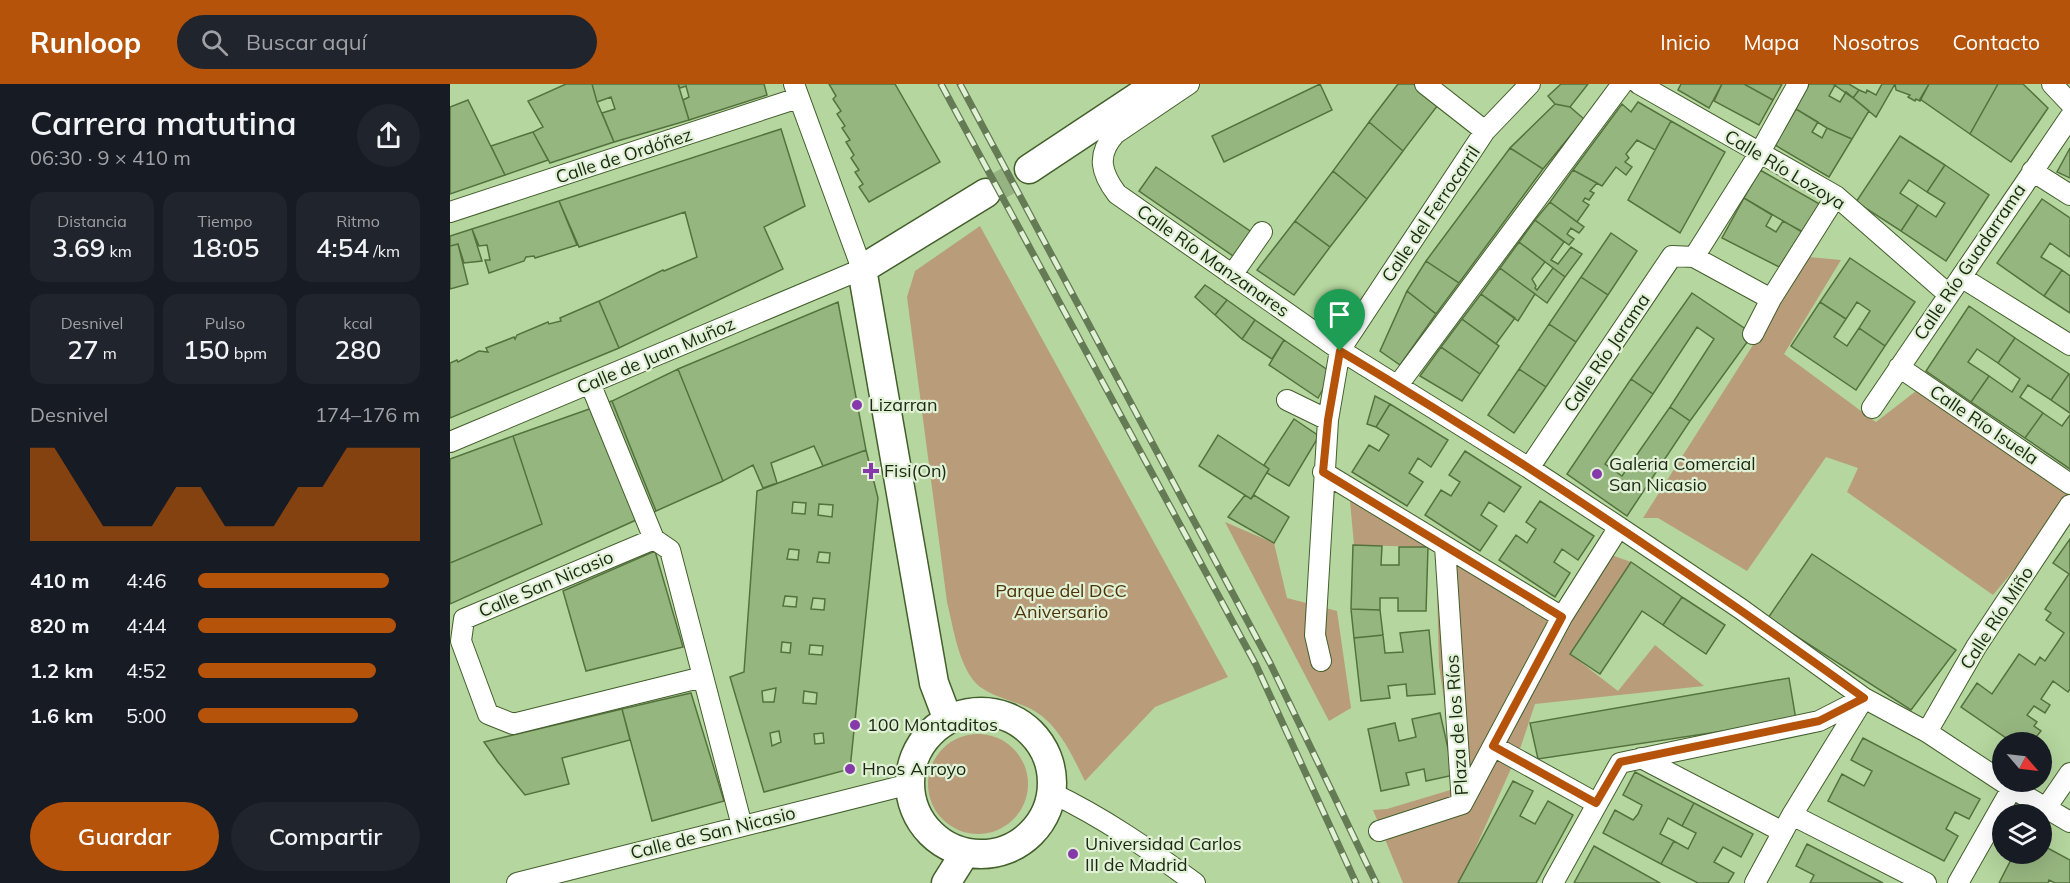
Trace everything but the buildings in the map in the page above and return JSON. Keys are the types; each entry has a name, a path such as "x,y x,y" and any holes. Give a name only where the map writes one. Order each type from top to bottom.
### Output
{"main road":[{"path":"1029,169 1157,84"},
{"path":"948,720 934,683 862,269 986,193"},
{"path":"991,712 1013,718 1031,731 1045,750 1052,771 1052,793 1047,812 1036,829 1022,842 1005,851 965,853 948,846 926,828 913,803 910,784 914,759 928,736 948,720 969,713 991,712"},
{"path":"946,883 965,853"}],"street":[{"name":"Calle Río Manzanares","path":"1189,84 1115,134 1105,145 1102,158 1104,171 1117,194 1340,351 1398,385 1619,527 1741,609 1864,698 1927,732 1992,775"},
{"path":"1425,84 1485,131"},
{"name":"Calle del Ferrocarril","path":"1340,351 1485,131 1530,84"},
{"path":"1398,385 1622,84"},
{"name":"Calle Río Lozoya","path":"1639,84 1836,196 1948,294"},
{"path":"1771,299 1694,257 1759,154 1798,84"},
{"path":"2052,84 2070,103"},
{"path":"796,91 862,269"},
{"name":"Calle de Ordóñez","path":"450,212 796,91"},
{"name":"Calle Río Guadarrama","path":"1872,408 2070,117"},
{"path":"2032,171 2070,195"},
{"path":"1752,334 1771,299 1836,196"},
{"path":"1232,275 1262,232"},
{"name":"Calle Río Jarama","path":"1529,468 1672,256 1694,257"},
{"name":"Calle de Juan Muñoz","path":"450,442 862,269"},
{"path":"1961,277 2070,345"},
{"path":"1321,661 1315,634 1323,472 1328,420 1340,351"},
{"name":"Calle Río Isuela","path":"1899,367 2070,484"},
{"path":"590,383 654,539 670,550 742,826"},
{"path":"1287,400 1328,420"},
{"path":"1323,472 1562,617"},
{"name":"Calle Río Miño","path":"1927,732 1976,647 2070,506"},
{"name":"Plaza de los Ríos","path":"1461,804 1562,617 1619,527"},
{"name":"Calle San Nicasio","path":"654,539 464,619 461,641 488,714 513,724 703,677"},
{"name":"Plaza de los Ríos","path":"1445,546 1461,804"},
{"path":"1553,883 1620,762 1819,721 1864,698"},
{"path":"1755,883 1792,815 1864,698"},
{"path":"1493,746 1596,803"},
{"path":"1641,758 1783,832"},
{"path":"2049,804 2070,773"},
{"name":"Calle de San Nicasio","path":"517,883 910,784"},
{"path":"1958,883 2010,792"},
{"name":"Calle Río Manzanares","path":"2019,792 2039,804"},
{"path":"1052,793 1116,827 1195,883"},
{"path":"1379,831 1461,804"},
{"name":"Calle Río Manzanares","path":"2052,812 2070,822"},
{"path":"1792,815 1926,883"}],"green space":[{"name":"Parque del DCC Aniversario","path":"980,226 1228,677 1155,707 1085,781 1063,740 1049,722 1031,709 983,689 971,677 959,650 947,602 907,297 915,271"},
{"path":"1809,257 1841,260 1784,354 1876,422 1925,384 2070,484 2070,503 1993,595 1847,492 1858,468 1826,457 1747,571 1658,518 1643,518"},
{"path":"1348,479 1562,617 1603,552 1631,562 1570,654 1618,691 1655,645 1704,686 1535,704 1521,746 1460,883 1403,883 1373,810 1387,809 1457,788 1439,666 1436,550 1427,547 1354,545"},
{"path":"1225,522 1274,543 1287,598 1337,611 1351,708 1329,721"},
{"path":"978,734 997,738 1013,749 1024,765 1028,784 1024,803 1013,819 997,830 978,834 959,830 943,819 932,803 928,784 932,765 943,749 959,738"}],"tunnel":[{"path":"986,193 1029,169"}],"railway":[{"path":"941,84 1256,665 1356,883"},
{"path":"960,84 1270,663 1376,883"}],"place":[{"name":"Lizarran","path":"857,405"},
{"name":"Fisi(On)","path":"871,471"},
{"name":"Galeria Comercial San Nicasio","path":"1597,474"},
{"name":"100 Montaditos","path":"855,725"},
{"name":"Hnos Arroyo","path":"850,769"},
{"name":"Universidad Carlos III de Madrid","path":"1073,854"}],"route":[{"path":"1340,351 1398,385 1619,527 1741,609 1864,698 1819,721 1620,762 1596,803 1493,746 1562,617 1323,472 1328,420 1340,351"}]}
